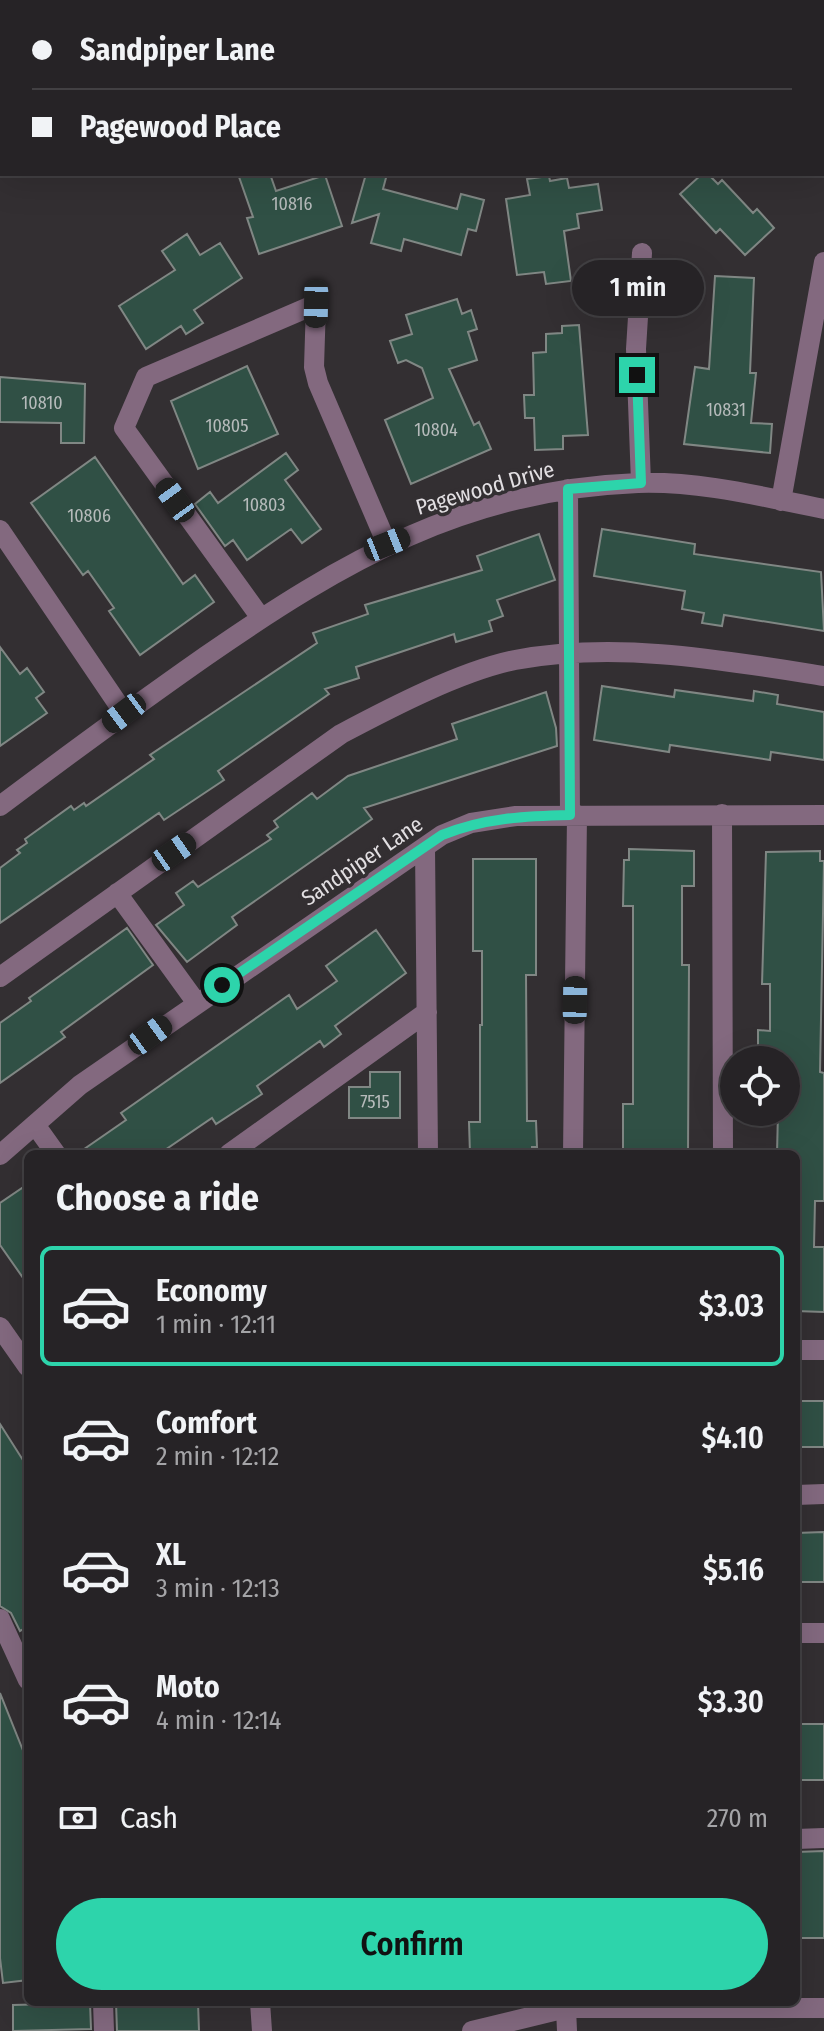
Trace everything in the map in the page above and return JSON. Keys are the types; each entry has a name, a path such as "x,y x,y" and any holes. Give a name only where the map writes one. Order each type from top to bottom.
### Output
{"street":[{"path":"641,483 636,349 642,253"},
{"path":"781,501 824,262"},
{"path":"261,618 124,428 146,377 316,304 314,367 318,383 387,544"},
{"name":"Pagewood Drive","path":"0,806 124,713 261,618 387,544 450,518 532,495 641,483 709,487 824,509"},
{"path":"568,489 574,815 573,1150"},
{"path":"0,530 124,713"},
{"path":"0,977 341,734 387,710 513,661 570,655 704,658 824,676"},
{"path":"722,814 723,1150"},
{"name":"Sandpiper Lane","path":"0,1155 80,1085 196,1002 442,835 471,823 516,816 824,815"},
{"path":"425,847 428,1150"},
{"path":"117,893 196,1002"},
{"path":"235,1150 427,1012"},
{"path":"36,1126 53,1150"},
{"path":"0,1327 24,1361"},
{"path":"800,1350 824,1350"},
{"path":"800,1495 824,1494"},
{"path":"0,1619 24,1671"},
{"path":"800,1633 824,1633"},
{"path":"800,1839 824,1838"},
{"path":"103,2006 104,2031"},
{"path":"260,2006 262,2031"},
{"path":"561,2007 567,2031"},
{"path":"472,2031 561,2007 824,2008"}],"building":[{"path":"239,176 271,176 276,191 325,176 342,226 259,254 247,218 253,217"},
{"path":"365,176 386,176 383,189 457,209 461,194 484,200 476,231 468,229 461,255 404,239 401,251 371,243 379,214 352,223"},
{"path":"549,176 550,181 567,178 569,188 598,184 602,210 577,214 579,228 564,231 571,281 546,284 544,272 517,275 506,199 530,195 527,179"},
{"path":"700,176 710,176 718,184 722,180 753,213 757,209 774,228 745,255 720,229 716,233 680,194"},
{"path":"187,234 200,255 220,243 242,278 194,310 203,323 186,334 181,326 146,349 119,306 175,270 162,251"},
{"path":"715,276 754,278 750,373 756,373 751,423 772,424 770,453 684,444 695,367 709,369"},
{"path":"457,299 462,314 471,310 477,329 468,332 477,360 449,369 474,425 479,422 491,449 411,484 385,420 433,398 422,368 406,360 398,363 390,341 412,334 406,315"},
{"path":"579,325 588,435 563,436 563,449 535,450 534,418 525,418 524,395 534,395 533,353 546,352 546,334 562,333 562,326"},
{"path":"247,366 278,434 198,469 171,401"},
{"path":"0,377 85,384 84,443 61,443 61,423 0,422"},
{"path":"286,453 298,470 285,480 321,529 302,543 291,529 247,560 233,540 225,546 195,504 210,492 218,503"},
{"path":"95,457 183,584 195,575 214,602 140,655 109,611 114,608 88,571 83,575 31,503"},
{"path":"602,529 695,544 694,554 821,572 824,631 724,615 722,626 702,623 704,613 682,609 685,591 594,576"},
{"path":"539,534 555,580 497,600 503,616 489,621 492,631 456,642 454,634 356,667 359,678 325,689 329,694 218,771 224,780 164,820 159,813 0,923 0,868 20,853 17,850 27,843 25,839 71,806 74,810 84,803 86,806 154,759 150,755 317,643 313,633 368,614 365,605 482,570 477,556"},
{"path":"0,647 20,674 27,668 44,692 36,698 47,713 0,746"},
{"path":"602,686 674,697 675,690 753,701 754,691 778,695 777,704 824,712 824,760 771,752 770,760 670,745 669,752 594,740"},
{"path":"546,692 556,728 557,746 364,808 372,819 232,917 237,925 187,962 156,925 184,905 176,893 193,881 198,887 271,839 267,835 278,827 274,821 312,793 317,799 348,776 457,739 452,724"},
{"path":"629,849 694,851 694,886 682,886 682,965 689,965 688,1150 623,1150 623,1104 633,1104 633,906 623,906 624,860 629,860"},
{"path":"820,851 820,861 824,861 820,1072 824,1073 824,1201 815,1201 814,1247 824,1247 824,1312 800,1311 800,1150 777,1150 778,1126 800,1126 800,1046 758,1046 758,1030 770,1031 770,984 762,984 766,852"},
{"path":"473,859 536,859 536,975 526,975 527,1121 536,1121 537,1147 532,1147 532,1150 470,1150 469,1122 480,1122 482,1025 482,951 473,951"},
{"path":"127,928 153,965 61,1032 65,1037 0,1083 0,1023 31,1001 29,998"},
{"path":"376,930 406,973 335,1026 341,1034 324,1047 320,1041 257,1086 262,1094 216,1124 212,1118 165,1150 83,1150 126,1120 121,1113 289,995 297,1009 337,981 326,966"},
{"path":"370,1072 400,1072 400,1118 349,1118 349,1087 370,1087"},
{"path":"24,1187 24,1279 0,1245 0,1203"},
{"path":"800,1401 824,1401 824,1447 800,1447"},
{"path":"0,1424 24,1462 24,1628 20,1631 11,1613 0,1606"},
{"path":"824,1532 824,1582 800,1582 800,1533"},
{"path":"0,1693 24,1753 24,1980 3,1983 0,1958"},
{"path":"800,1724 824,1724 824,1780 800,1780"},
{"path":"824,1851 824,1938 800,1938 800,1852"},
{"path":"13,2005 90,2006 91,2029 13,2031"},
{"path":"116,2006 198,2006 199,2031 117,2031"}],"route":[{"path":"222,985 442,835 471,823 516,816 570,815 572,740 568,489 641,483 637,375"}]}
